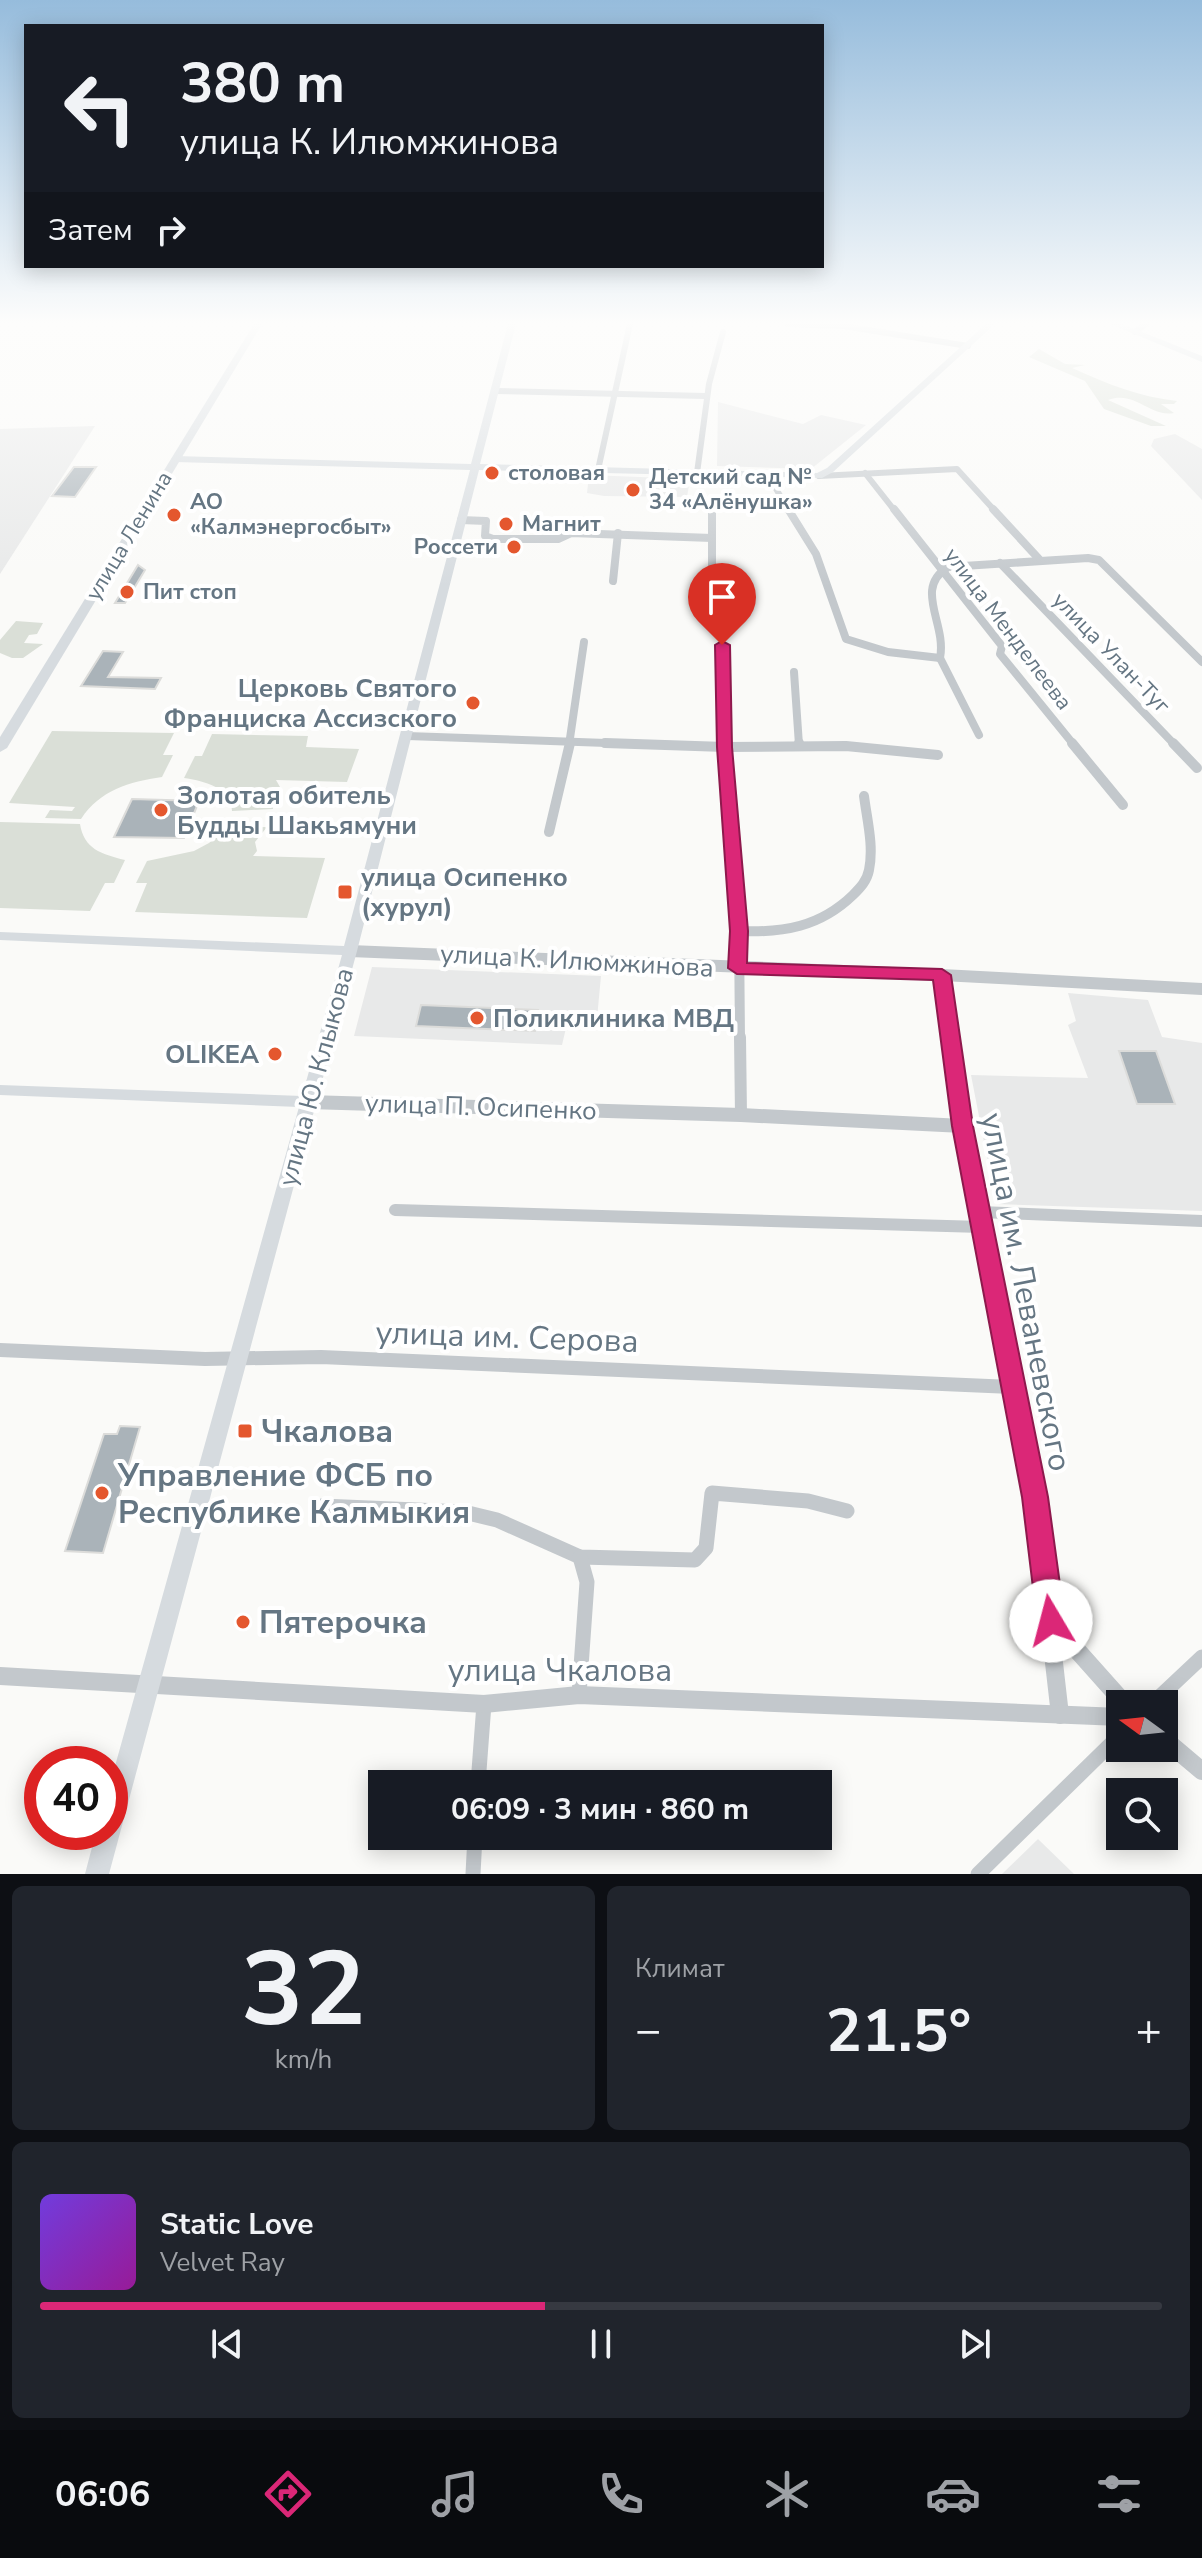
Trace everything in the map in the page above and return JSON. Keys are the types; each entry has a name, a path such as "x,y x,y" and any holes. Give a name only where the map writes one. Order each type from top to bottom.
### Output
{"main road":[{"name":"улица Ленина","path":"0,748 204,411"},
{"name":"улица Ю. Клыкова","path":"128,1760 350,951 490,411"},
{"path":"175,459 819,476 895,411"},
{"name":"улица К. Илюмжинова","path":"0,936 350,951"},
{"name":"улица П. Осипенко","path":"0,1090 308,1102"},
{"path":"97,1874 103,1850"}],"street":[{"path":"598,470 611,411"},
{"path":"697,473 703,411"},
{"path":"835,465 853,474"},
{"name":"улица Улан-Туг","path":"865,473 957,469 1039,559 1099,560 1202,662"},
{"path":"819,476 865,473"},
{"name":"улица Менделеева","path":"865,473 1002,646 1000,654 1123,805"},
{"path":"768,475 777,496 802,529 816,556 846,639 888,652 940,658"},
{"path":"712,510 712,592"},
{"path":"461,520 486,521 485,536 493,539 558,539 571,533 712,538"},
{"path":"613,581 618,533"},
{"path":"979,735 940,658 944,637 930,591 931,580 941,570 1039,559"},
{"name":"улица Улан-Туг","path":"1000,563 1197,768"},
{"path":"549,832 570,741 584,642"},
{"path":"722,645 725,747 739,931 737,968 741,1115"},
{"path":"794,672 799,746"},
{"path":"407,736 725,747 846,746 938,755"},
{"path":"739,931 774,934 806,928 837,911 866,883 870,866 864,796"},
{"name":"улица К. Илюмжинова","path":"350,951 942,975 1202,989"},
{"name":"улица им. Леваневского","path":"942,975 963,1126 1035,1497 1060,1715"},
{"name":"улица П. Осипенко","path":"308,1102 741,1115 963,1126"},
{"path":"395,1210 1202,1221"},
{"name":"улица им. Серова","path":"0,1350 240,1360 321,1357 1012,1387"},
{"path":"321,1506 464,1512 497,1520 580,1557 695,1560 706,1548 712,1493 808,1501 847,1511"},
{"path":"579,1695 587,1582 580,1557"},
{"path":"1051,1621 1113,1690"},
{"path":"1167,1690 1202,1657"},
{"name":"улица Чкалова","path":"0,1676 484,1704 579,1695 1106,1717"},
{"path":"479,1770 484,1704"},
{"path":"978,1874 1106,1749"},
{"path":"1178,1751 1202,1771"},
{"path":"473,1874 474,1850"}],"shaded area":[{"path":"718,411 755,411 803,424 821,415 866,425 811,469 717,466"},
{"path":"1111,411 1134,411 1166,426 1151,426"},
{"path":"95,426 0,574 0,429"},
{"path":"1175,434 1202,449 1202,500 1151,446 1154,439"},
{"path":"589,475 690,479 687,497 604,496 587,493"},
{"path":"16,621 43,623 37,634 29,635 24,643 43,644 23,658 0,653 0,640"},
{"path":"52,731 174,733 163,755 173,755 162,777 106,794 81,819 45,818 50,810 72,811 75,807 9,803"},
{"path":"212,734 308,736 306,747 359,749 347,782 276,780 280,787 272,794 273,809 232,811 231,803 222,791 208,783 184,778 195,756 202,756"},
{"path":"0,822 80,824 85,839 95,849 125,860 114,883 105,883 90,911 0,908"},
{"path":"267,827 255,842 257,851 253,856 325,858 307,918 135,912 147,883 136,883 147,861 194,851 226,828"},
{"path":"372,967 601,976 596,1029 566,1028 562,1045 354,1036"},
{"path":"1068,993 1148,1000 1162,1037 1202,1043 1202,1211 996,1204 971,1075 1088,1078 1068,1025 1076,1021"},
{"path":"1038,1839 1074,1874 1002,1874"}],"building":[{"path":"74,467 96,467 75,497 52,496"},
{"name":"Пит стоп","path":"138,565 145,570 125,603 115,603"},
{"path":"103,651 123,652 108,677 161,678 155,689 81,686"},
{"name":"Золотая обитель Будды Шакьямуни","path":"132,799 199,801 184,838 114,837"},
{"name":"Поликлиника МВД","path":"421,1005 538,1010 535,1031 416,1026"},
{"path":"1119,1051 1156,1051 1175,1104 1137,1104"},
{"name":"Управление ФСБ по Республике Калмыкия","path":"120,1426 140,1427 103,1553 65,1551 104,1434 117,1434"}],"place":[{"name":"столовая","path":"492,473"},
{"name":"Детский сад № 34 «Алёнушка»","path":"633,490"},
{"name":"АО «Калмэнергосбыт»","path":"174,515"},
{"name":"Магнит","path":"506,524"},
{"name":"Россети","path":"514,547"},
{"name":"Пит стоп","path":"127,592"},
{"name":"Церковь Святого Франциска Ассизского","path":"473,703"},
{"name":"Золотая обитель Будды Шакьямуни","path":"161,810"},
{"name":"улица Осипенко (хурул)","path":"345,892"},
{"name":"Поликлиника МВД","path":"477,1018"},
{"name":"OLIKEA","path":"275,1054"},
{"name":"Чкалова","path":"245,1431"},
{"name":"Управление ФСБ по Республике Калмыкия","path":"102,1493"},
{"name":"Пятерочка","path":"243,1622"}],"route":[{"path":"722,645 725,747 739,931 737,968 942,975 963,1126 1035,1497 1051,1621"}]}
